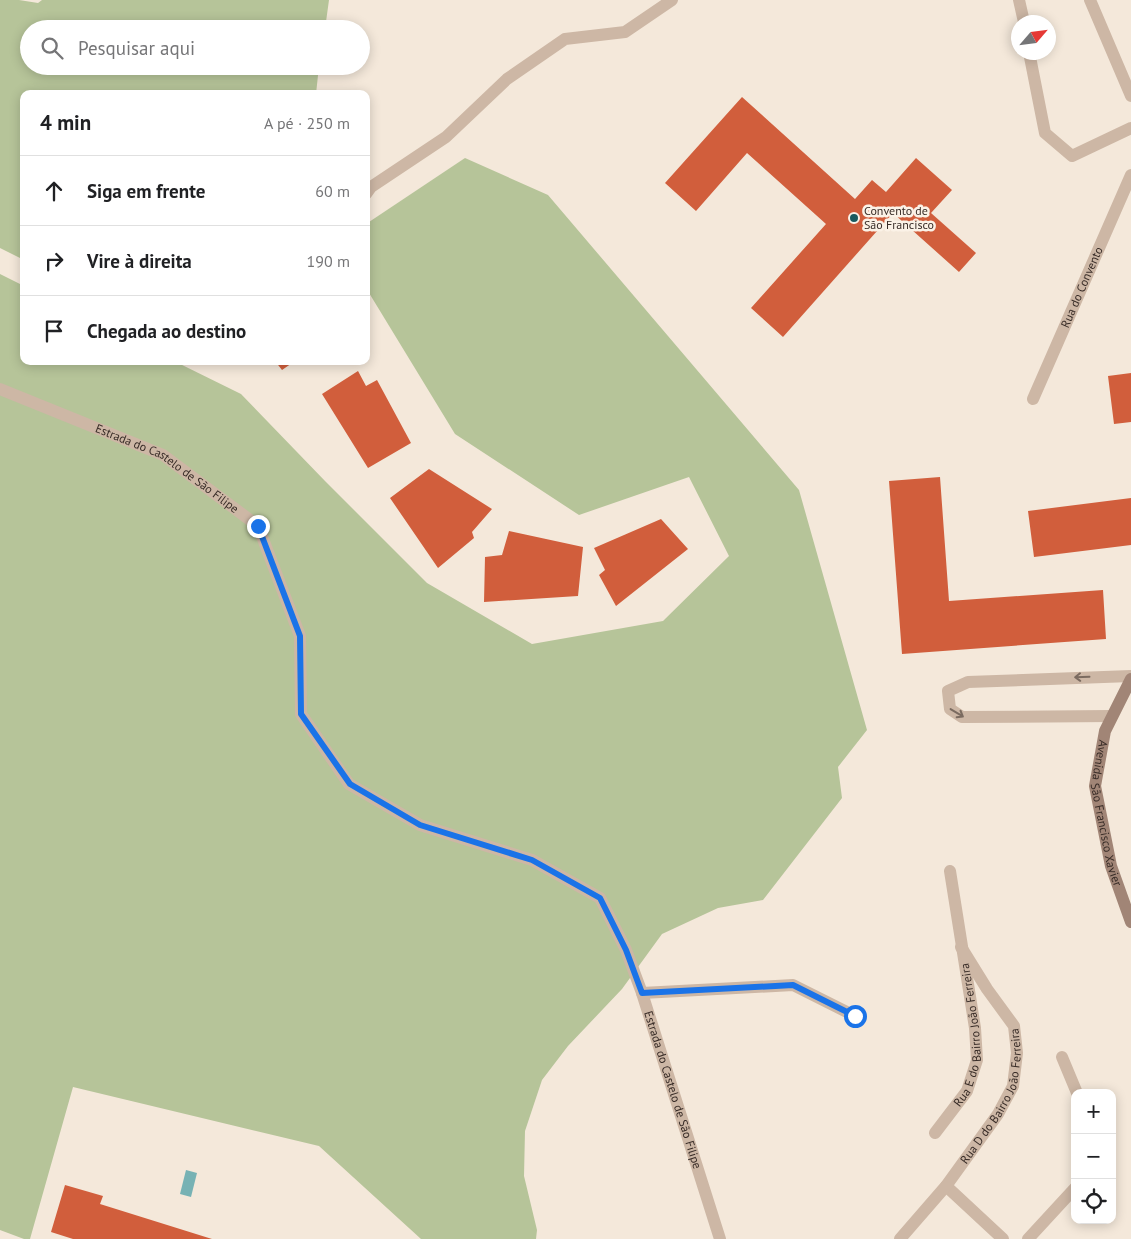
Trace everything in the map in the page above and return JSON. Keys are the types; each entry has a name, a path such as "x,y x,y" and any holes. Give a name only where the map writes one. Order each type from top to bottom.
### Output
{"street":[{"path":"370,188 446,137 507,78 565,39 625,32 672,0"},
{"path":"1019,0 1022,15"},
{"path":"1090,0 1125,65 1131,96"},
{"path":"1030,60 1044,133 1072,156 1131,128"},
{"name":"Rua do Convento","path":"1033,398 1131,175"},
{"name":"Estrada do Castelo de São Filipe","path":"0,389 164,455 258,526 300,636 301,714 350,784 420,825 532,860 600,898 626,950 642,993 720,1239"},
{"path":"1112,716 962,717 950,708 948,691 968,682 1131,677"},
{"name":"Avenida São Francisco Xavier","path":"1131,677 1105,731 1095,786 1111,866 1131,922"},
{"name":"Rua E do Bairro João Ferreira","path":"935,1133 967,1091 978,1060 975,1028 950,871"},
{"name":"Rua D do Bairro João Ferreira","path":"900,1239 946,1186 998,1114 1013,1086 1017,1053 1014,1026 987,989 961,947"},
{"path":"642,993 793,985 855,1016"},
{"path":"1062,1056 1075,1089"},
{"path":"946,1186 1003,1239"},
{"path":"1028,1239 1071,1192"}],"green space":[{"path":"0,0 38,3 42,0 329,0 326,20 20,20 20,75 318,75 316,90 20,90 20,258 0,248"},
{"path":"465,158 548,195 799,490 867,730 838,767 842,798 763,900 718,908 662,934 622,989 568,1046 542,1080 525,1131 524,1176 537,1230 536,1239 421,1239 319,1146 73,1087 30,1239 24,1239 0,1230 0,274 20,284 20,365 182,365 241,394 427,583 532,644 663,621 729,556 689,477 579,515 455,434 370,295 370,221"}],"water":[{"path":"186,1170 197,1173 191,1197 180,1194"}],"building":[{"name":"Convento de São Francisco","path":"742,97 855,199 872,180 886,192 916,158 952,190 931,213 976,253 959,272 893,213 783,337 751,308 826,224 747,153 696,211 665,183"},
{"path":"278,365 289,365 282,370"},
{"path":"358,371 366,386 377,380 411,443 368,468 322,394"},
{"path":"1131,373 1131,422 1114,424 1108,376"},
{"path":"429,469 492,509 472,532 474,538 438,568 390,498"},
{"path":"940,477 949,601 1103,590 1106,639 902,654 889,481"},
{"path":"1131,498 1131,545 1034,557 1028,511"},
{"path":"661,519 688,549 616,606 599,575 605,570 594,548"},
{"path":"509,531 583,547 578,596 484,602 485,557 502,555"},
{"path":"65,1185 103,1196 100,1204 212,1239 73,1239 51,1232"}],"place":[{"name":"Convento de São Francisco","path":"854,218"}],"route":[{"path":"258,526 300,636 301,714 350,784 420,825 532,860 600,898 626,950 642,993 793,985 855,1016"}]}
